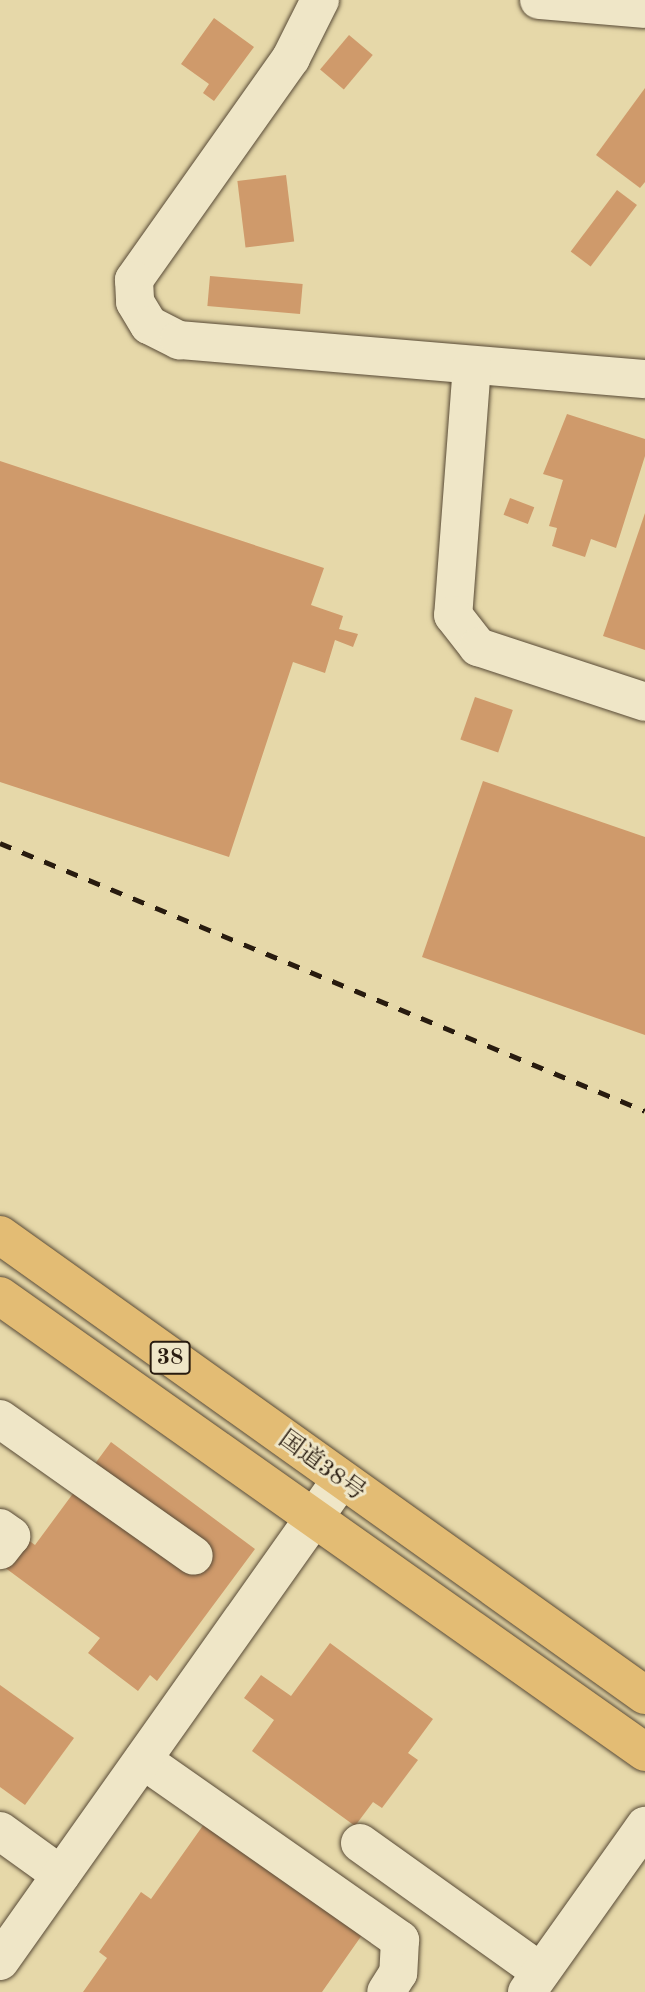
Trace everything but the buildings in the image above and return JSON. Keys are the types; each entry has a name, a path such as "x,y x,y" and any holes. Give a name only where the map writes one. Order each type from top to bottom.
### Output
{"highway":[{"name":"国道38号","path":"0,1235 340,1481 645,1695"},
{"name":"国道38号","path":"0,1296 645,1752"}],"street":[{"path":"320,0 291,58 134,280 135,302 149,325 179,340 645,379"},
{"path":"539,0 645,9"},
{"path":"472,365 453,615 478,647 645,702"},
{"path":"0,1419 194,1556"},
{"path":"0,1961 340,1481"},
{"path":"0,1528 11,1536 0,1550"},
{"path":"143,1760 400,1940 398,1973 386,1992"},
{"path":"360,1843 534,1982 645,1826"},
{"path":"0,1831 61,1875"}],"railway":[{"path":"0,843 645,1111"}]}
